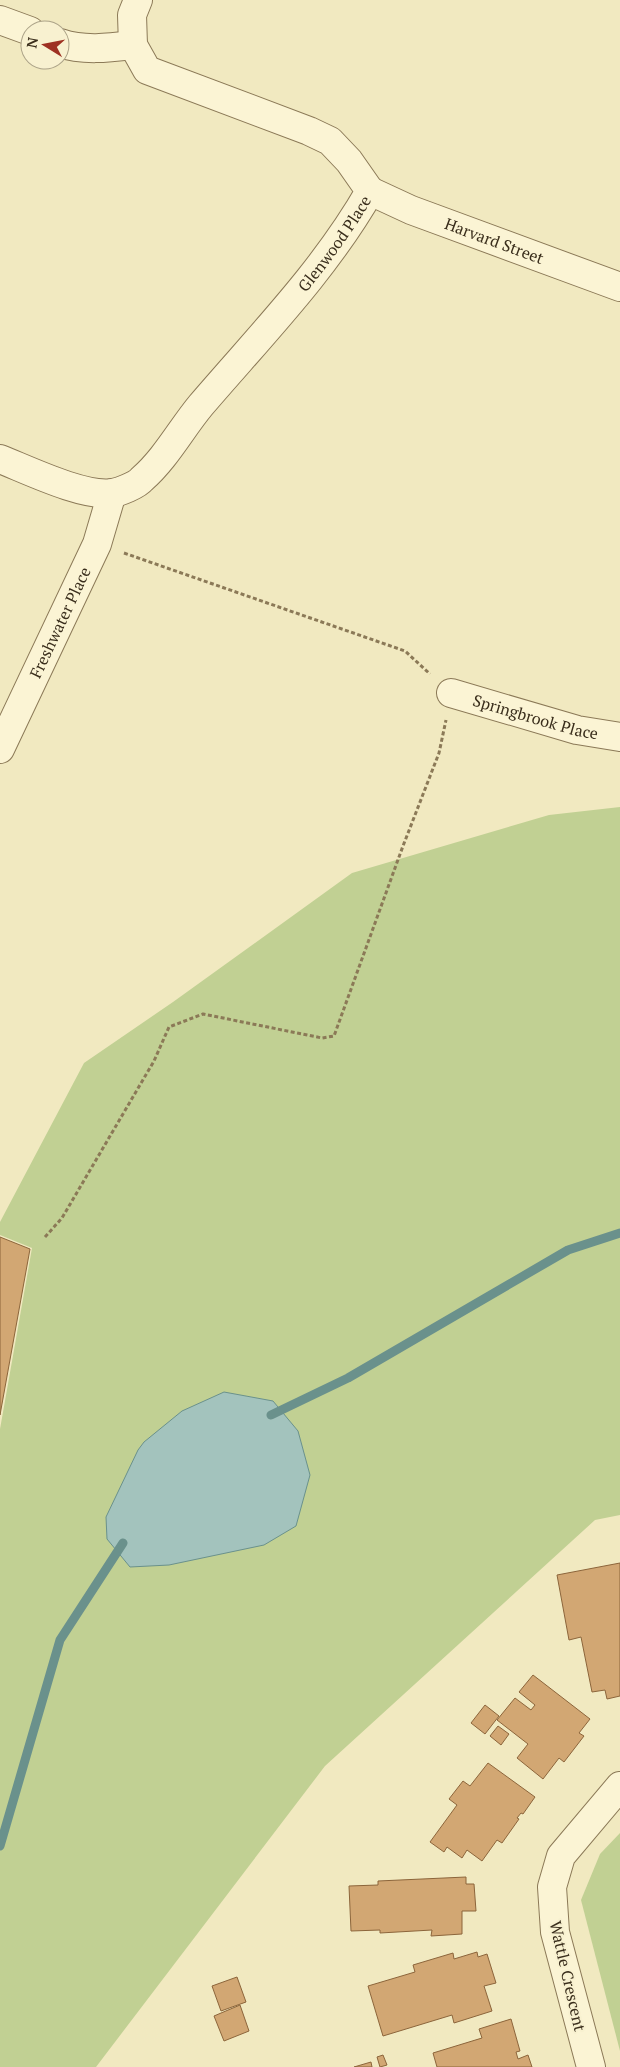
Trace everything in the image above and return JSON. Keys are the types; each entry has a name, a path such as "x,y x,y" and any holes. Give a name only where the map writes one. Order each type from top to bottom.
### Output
{"street":[{"name":"Glenwood Place","path":"112,493 141,481 162,458 192,416 328,256 357,215 370,191 349,161 330,141 309,131 146,70 133,45 132,15 138,0"},
{"path":"0,20 20,28"},
{"path":"70,47 105,49 133,45"},
{"name":"Harvard Street","path":"370,191 411,210 620,286"},
{"path":"0,459 79,490 112,493"},
{"name":"Freshwater Place","path":"0,749 97,544 112,493"},
{"name":"Springbrook Place","path":"451,693 577,730 620,737"},
{"name":"Wattle Crescent","path":"590,2067 554,1932 552,1887 562,1856 620,1786"}],"path":[{"path":"45,1237 62,1218 154,1061 169,1027 203,1014 322,1038 334,1036 403,846 440,752 451,693 405,651 97,544"}],"green space":[{"path":"620,807 620,1515 595,1520 325,1766 96,2067 0,2067 0,1429 32,1248 0,1235 0,1222 84,1063 173,1002 352,873 549,815"},
{"path":"620,1833 620,2051 581,1900 600,1854"}],"water":[{"path":"224,1392 273,1401 298,1431 310,1475 296,1526 264,1545 169,1565 130,1567 107,1539 106,1517 138,1450 144,1442 182,1411"}],"building":[{"path":"0,1237 30,1249 0,1415"},
{"path":"620,1563 620,1696 607,1699 605,1690 592,1692 581,1637 569,1640 557,1575"},
{"path":"533,1675 590,1719 579,1733 584,1736 564,1762 559,1758 543,1779 517,1758 528,1744 497,1720 515,1698 531,1710 535,1705 519,1692"},
{"path":"485,1705 499,1716 485,1734 471,1723"},
{"path":"498,1726 509,1734 501,1745 490,1736"},
{"path":"488,1763 535,1797 523,1814 521,1813 517,1818 519,1819 502,1843 497,1840 482,1861 467,1850 462,1858 447,1847 444,1852 430,1842 457,1805 449,1799 463,1781 470,1786"},
{"path":"466,1877 466,1884 474,1884 476,1911 462,1911 462,1934 431,1936 432,1930 380,1933 380,1930 351,1931 349,1886 378,1885 378,1881"},
{"path":"477,1952 478,1957 487,1954 496,1983 484,1986 492,2011 454,2023 452,2015 383,2036 368,1986 415,1972 413,1965 453,1953 454,1959"},
{"path":"237,1977 246,2002 221,2011 212,1986"},
{"path":"240,2005 249,2031 224,2041 214,2016"},
{"path":"511,2019 520,2051 516,2052 518,2059 528,2055 532,2067 437,2067 433,2053 482,2038 479,2029"},
{"path":"383,2055 387,2065 380,2067 377,2057"},
{"path":"371,2062 372,2067 354,2067"}],"waterway":[{"path":"271,1415 348,1378 568,1250 620,1233"},
{"path":"0,1846 60,1640 123,1543"}]}
